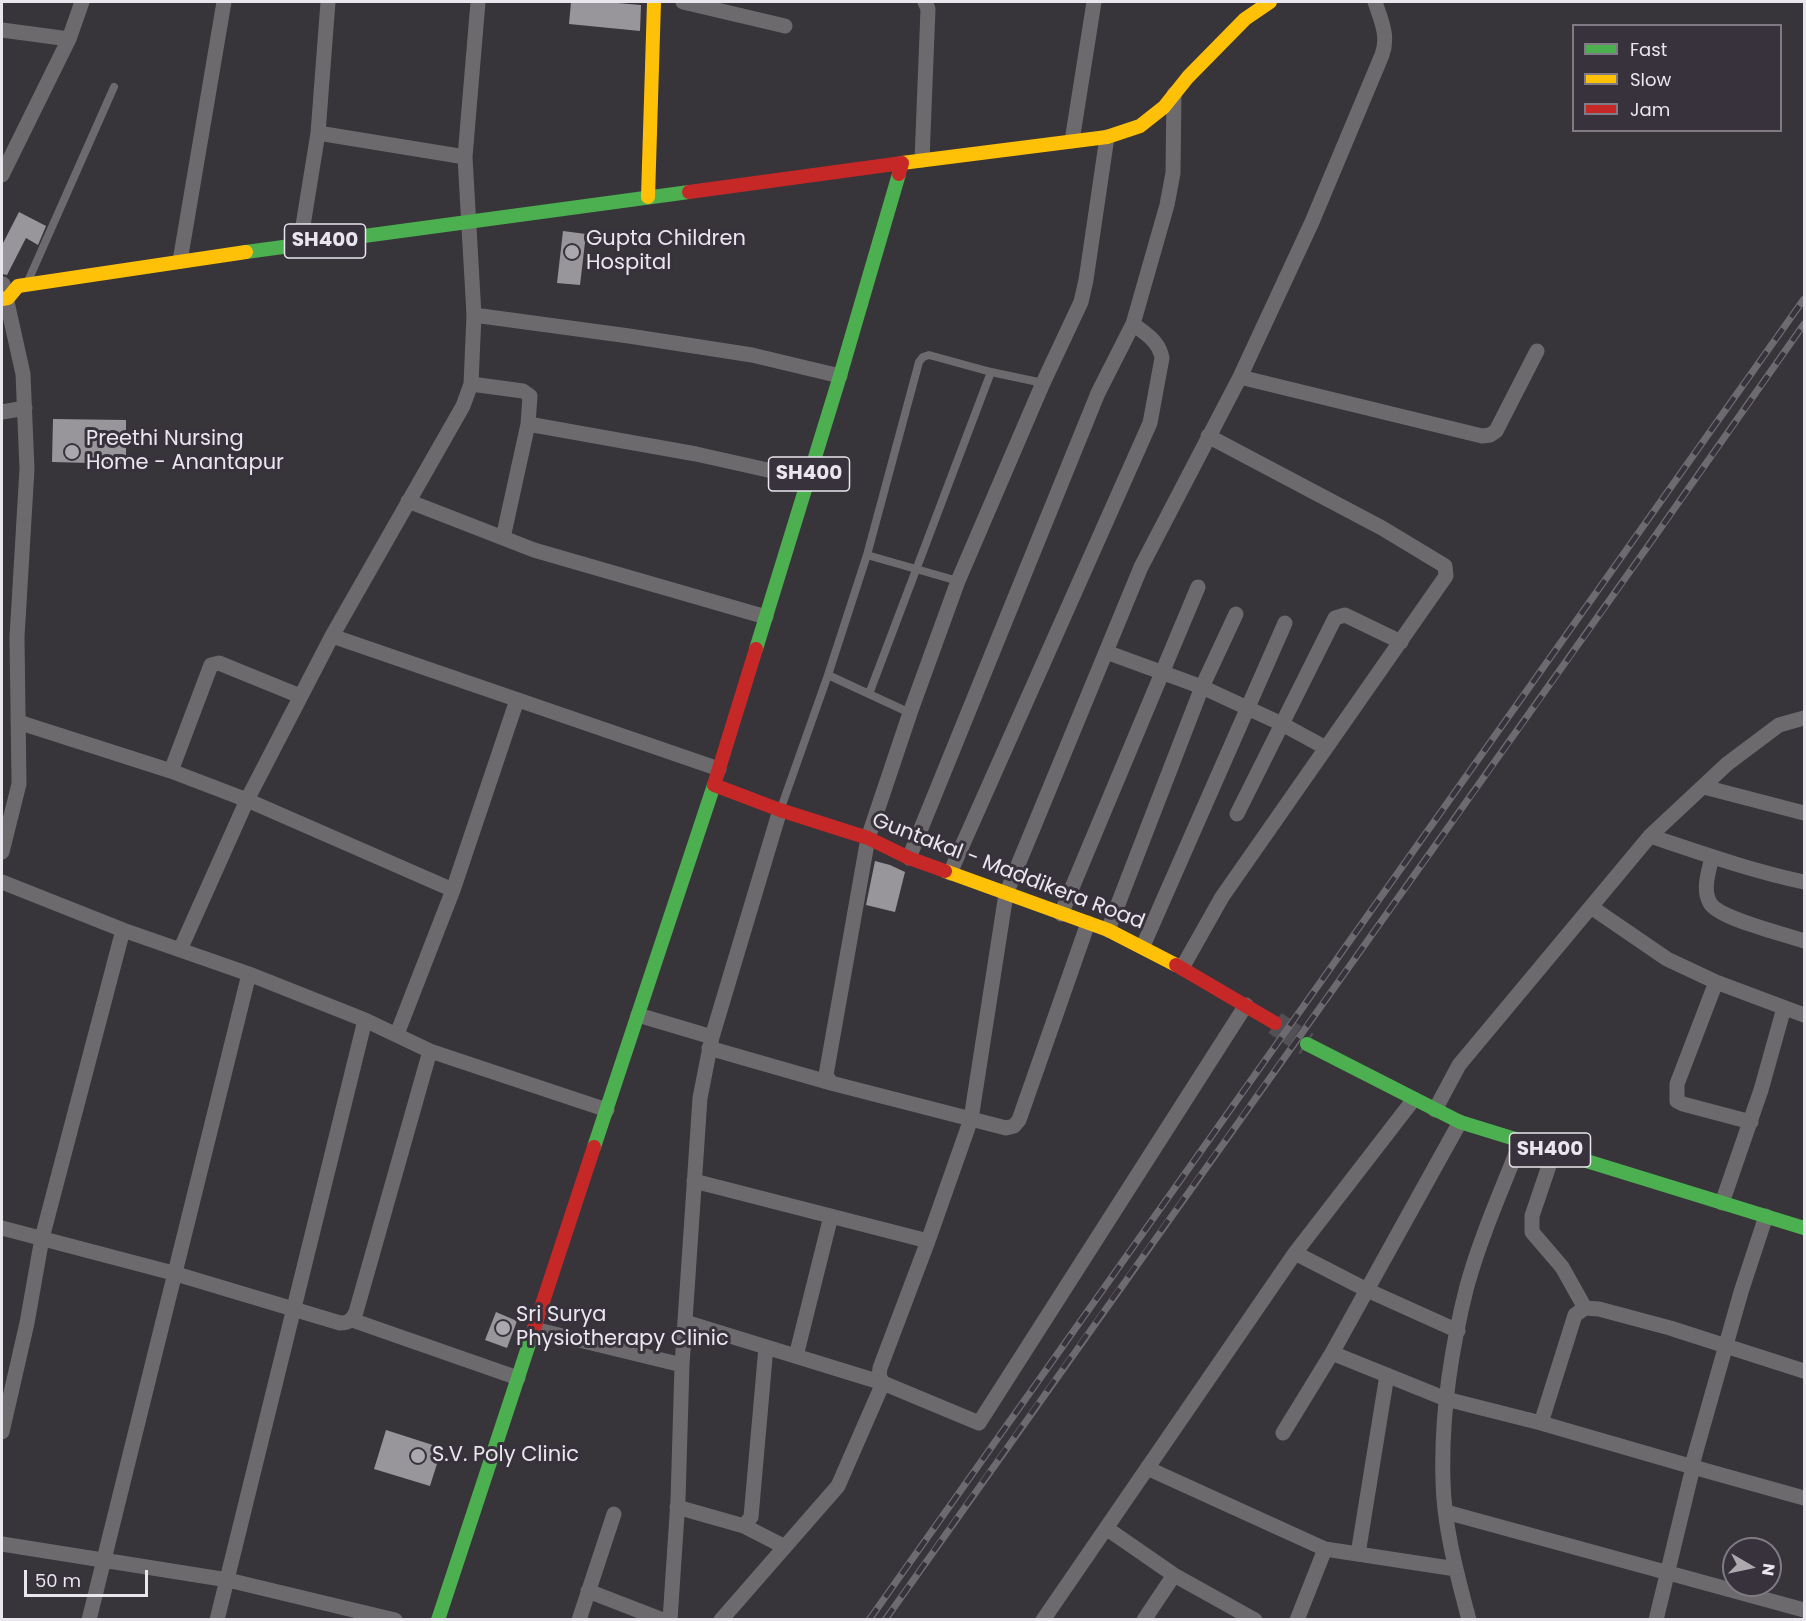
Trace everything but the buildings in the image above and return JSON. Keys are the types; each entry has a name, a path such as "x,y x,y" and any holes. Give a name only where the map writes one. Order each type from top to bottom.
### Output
{"main road":[{"path":"648,197 654,2"},
{"path":"902,162 1107,137 1140,126 1164,107 1188,77 1245,19 1270,2"},
{"name":"SH400","path":"10,289 180,261 902,162 840,376 714,785"},
{"path":"438,1620 714,785"},
{"name":"Guntakal - Maddikera Road","path":"714,785 780,810 868,838 909,858 1108,930 1143,946 1275,1023"},
{"name":"SH400","path":"1307,1044 1460,1122 1804,1228"}],"street":[{"path":"2,175 8,147 69,39 82,2"},
{"path":"180,261 224,2"},
{"path":"300,244 318,133 328,2"},
{"path":"180,950 247,800 300,696 463,406 471,384 474,315 465,157 478,2"},
{"path":"683,2 785,26"},
{"path":"922,160 928,9 925,2"},
{"path":"1072,141 1094,2"},
{"path":"883,1383 879,1376 880,1368 971,1119 1006,894 1141,567 1240,377 1312,222 1385,46 1386,35 1375,2"},
{"path":"2,30 69,39"},
{"path":"909,858 1098,393 1133,324 1167,205 1173,173 1174,94"},
{"path":"318,133 465,157"},
{"path":"831,1083 826,1075 868,838 958,581 1081,302 1107,137"},
{"path":"2,852 19,784 18,637 27,469 23,374 10,289"},
{"path":"474,315 752,355 840,376"},
{"path":"950,873 1150,423 1162,358 1161,350 1133,324"},
{"path":"1240,377 1482,436 1496,431 1537,351"},
{"path":"471,384 523,391 530,396 531,400 528,424 503,538"},
{"path":"2,412 25,408"},
{"path":"528,424 696,454 808,479"},
{"path":"1182,968 1222,897 1446,576 1445,566 1382,528 1208,436"},
{"path":"408,501 545,554 766,617"},
{"path":"1061,914 1198,587"},
{"path":"1108,930 1202,687 1236,614"},
{"path":"1237,814 1335,618 1345,615 1401,642"},
{"path":"1143,946 1285,622"},
{"path":"2,636 18,637"},
{"path":"332,636 719,769"},
{"path":"1106,652 1202,687 1282,724 1326,748"},
{"path":"171,771 211,665 219,663 300,696"},
{"path":"397,1034 453,890 517,700"},
{"path":"1435,1110 1459,1065 1650,836 1727,764 1779,725 1804,718"},
{"path":"18,722 171,771 247,800 453,890"},
{"path":"1704,787 1804,813"},
{"path":"670,1620 682,1365 700,1098 710,1043 780,810"},
{"path":"1650,836 1773,876 1804,882"},
{"path":"1712,857 1706,887 1710,903 1724,915 1804,940"},
{"path":"2,882 123,930 249,974 365,1020 430,1051 606,1110"},
{"path":"1591,907 1667,959 1716,982 1804,1015"},
{"path":"638,1015 710,1043 831,1083 1006,1128 1014,1126 1019,1120 1088,923"},
{"path":"2,1432 27,1323 42,1238 123,930"},
{"path":"89,1620 173,1273 249,974"},
{"path":"1716,982 1675,1094 1677,1101 1683,1104 1751,1122"},
{"path":"685,1322 883,1383 979,1423 1246,1005"},
{"path":"1722,1203 1751,1122 1784,1008"},
{"path":"217,1620 365,1020"},
{"path":"2,1228 173,1273 340,1323 347,1323 352,1320 430,1051"},
{"path":"1043,1620 1295,1253 1414,1099"},
{"path":"1283,1433 1332,1353 1460,1122"},
{"path":"1468,1620 1450,1545 1443,1482 1446,1399 1468,1286 1490,1216 1521,1141"},
{"path":"1554,1151 1532,1216 1532,1232 1562,1267 1585,1308"},
{"path":"694,1182 928,1241"},
{"path":"796,1356 831,1216"},
{"path":"1656,1620 1694,1458 1766,1216"},
{"path":"1295,1253 1367,1290 1458,1330"},
{"path":"1541,1423 1575,1315 1585,1308 1599,1309 1649,1323 1804,1371"},
{"path":"352,1320 518,1378"},
{"path":"534,1329 682,1365"},
{"path":"744,1526 751,1517 766,1347"},
{"path":"1332,1353 1446,1399 1541,1423 1804,1498"},
{"path":"1358,1554 1387,1375"},
{"path":"721,1620 838,1486 883,1383"},
{"path":"1147,1468 1325,1549 1456,1569"},
{"path":"677,1507 744,1526 785,1547"},
{"path":"1446,1512 1804,1610"},
{"path":"579,1620 614,1514"},
{"path":"1106,1528 1174,1575 1255,1620"},
{"path":"2,1544 228,1580 395,1620"},
{"path":"1297,1620 1325,1549"},
{"path":"1144,1620 1174,1575"},
{"path":"588,1591 663,1620"}],"lane":[{"path":"10,289 114,87"},
{"path":"780,810 828,675 867,555 922,357 929,356 1044,383"},
{"path":"869,694 918,570 991,372"},
{"path":"867,555 958,581"},
{"path":"828,675 910,713"}],"tunnel":[{"path":"1275,1023 1307,1044"}],"railway":[{"path":"869,1620 1804,299"},
{"path":"885,1620 1804,324"}],"traffic: fast":[{"path":"756,649 899,174"},
{"path":"246,252 689,192"},
{"path":"594,1147 714,785"},
{"path":"1307,1044 1460,1122 1804,1228"},
{"path":"438,1620 533,1332"}],"traffic: slow":[{"path":"648,197 654,2"},
{"path":"902,163 1107,137 1140,126 1164,107 1188,77 1245,19 1270,2"},
{"path":"2,299 8,298 18,286 246,252"},
{"path":"945,871 1108,930 1176,965"}],"traffic: jam":[{"path":"689,192 902,163 899,174"},
{"path":"756,649 714,785 780,810 868,838 909,858 945,871"},
{"path":"1176,965 1275,1023"},
{"path":"533,1332 594,1147"}],"place":[{"name":"Gupta Children Hospital","path":"572,252"},
{"name":"Preethi Nursing Home - Anantapur","path":"72,452"},
{"name":"Sri Surya Physiotherapy Clinic","path":"503,1328"},
{"name":"S.V. Poly Clinic","path":"418,1456"}]}
